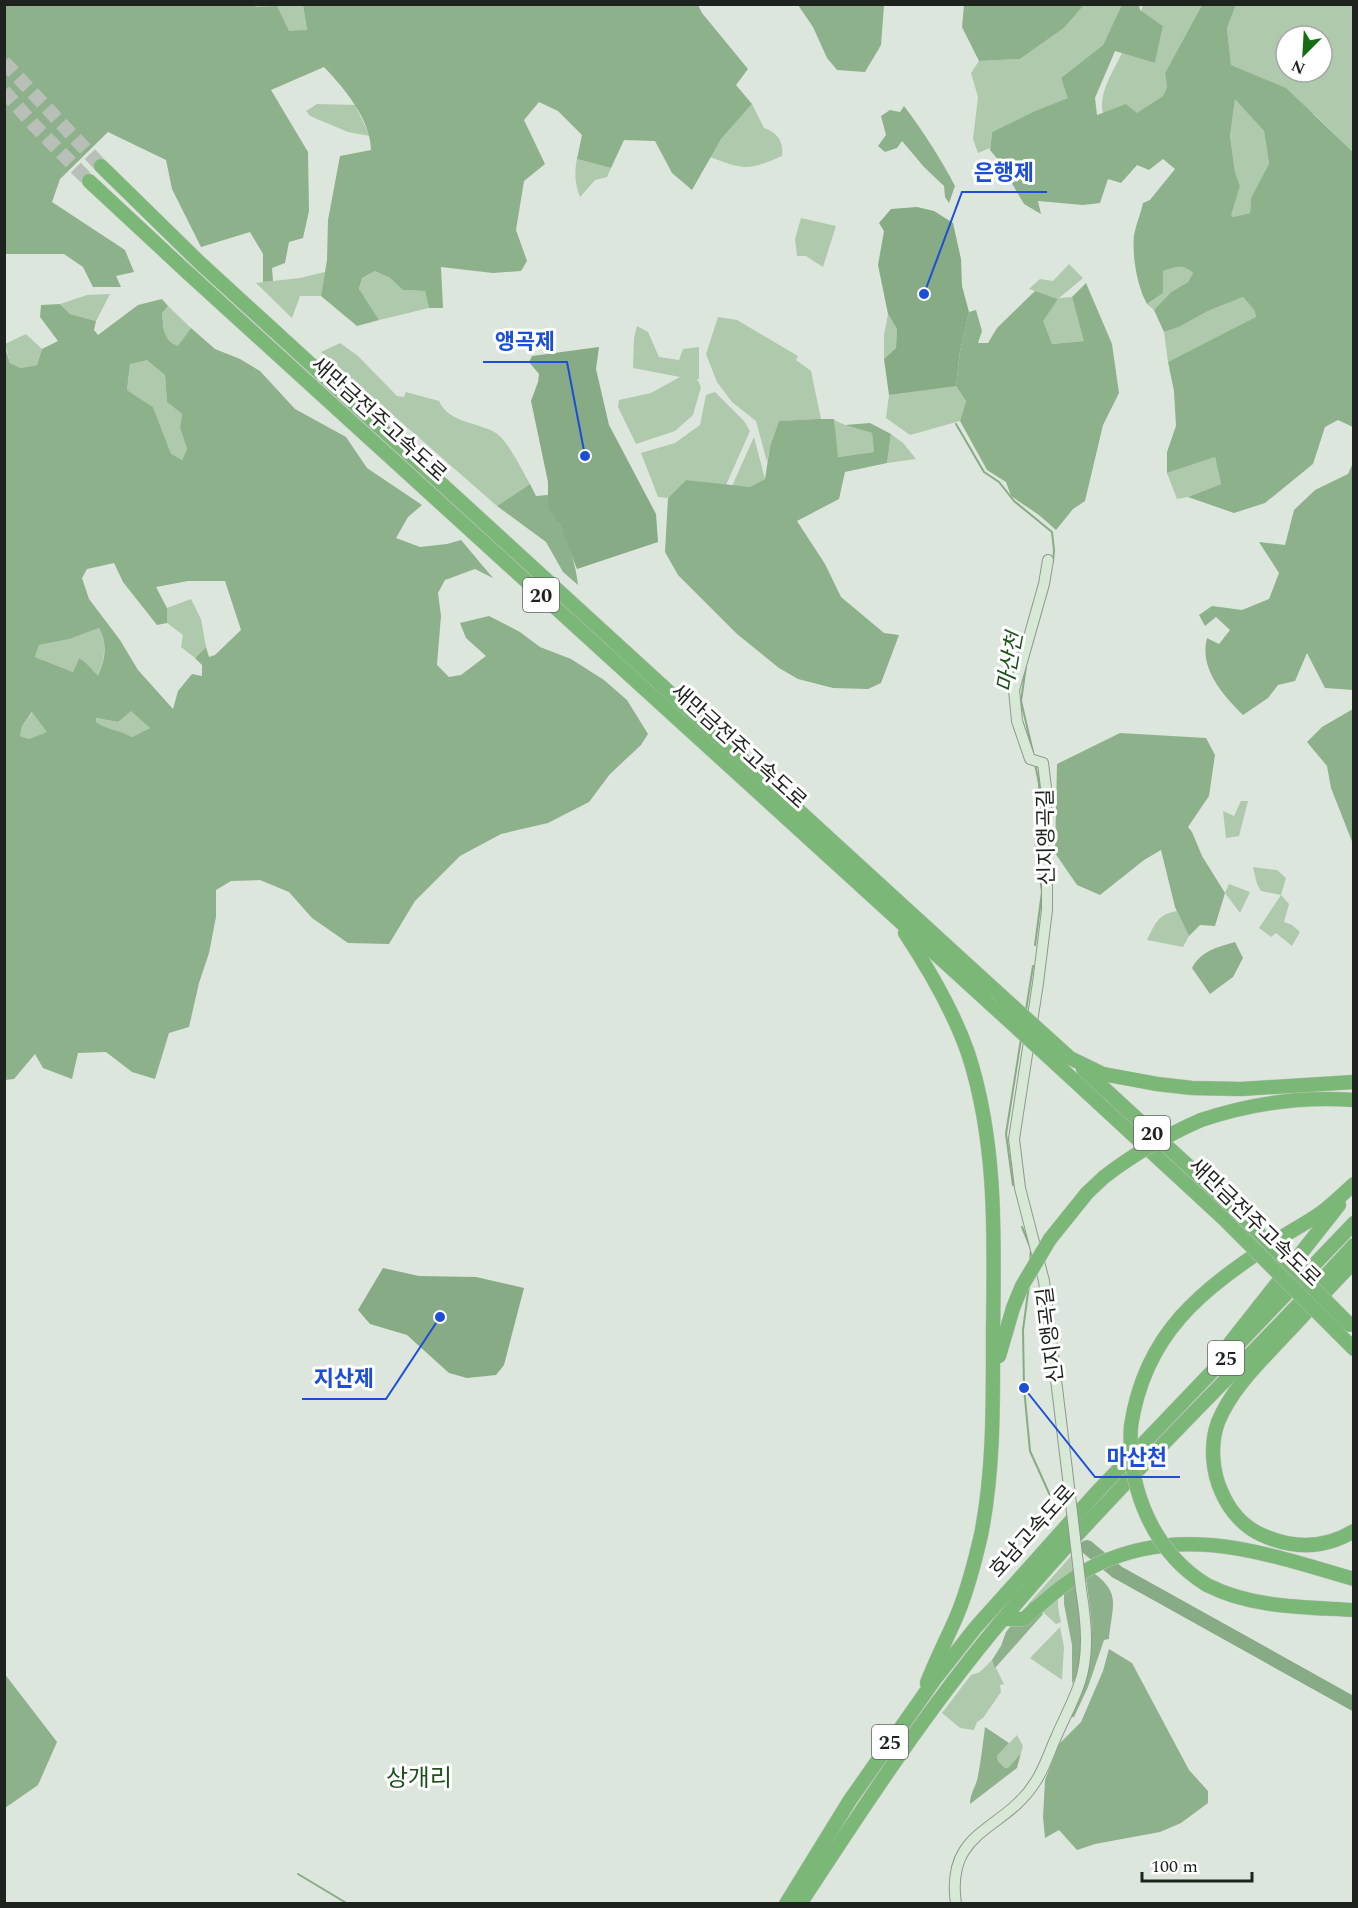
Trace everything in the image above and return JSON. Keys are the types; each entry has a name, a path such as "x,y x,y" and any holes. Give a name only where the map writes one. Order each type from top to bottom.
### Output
{"highway":[{"name":"새만금전주고속도로","path":"101,166 199,262 1234,1208 1352,1327"},
{"name":"새만금전주고속도로","path":"89,181 1223,1218 1353,1349"},
{"path":"892,914 940,990 968,1054 978,1091 987,1142 992,1183 994,1232 993,1390 988,1473 981,1535 959,1611 936,1659 921,1698"},
{"path":"1070,1058 1103,1074 1192,1088 1241,1089 1353,1082"},
{"path":"993,1390 1000,1349 1022,1286 1050,1239 1087,1193 1104,1177 1132,1155 1169,1134 1232,1110 1261,1103 1321,1098 1353,1100"},
{"path":"1179,1407 1353,1185"},
{"path":"1353,1185 1326,1209 1241,1263 1187,1308 1162,1340 1148,1366 1137,1393 1131,1426 1135,1477 1151,1526 1173,1559 1189,1573 1207,1585 1230,1595 1271,1604 1353,1610"},
{"name":"호남고속도로","path":"786,1904 850,1800 921,1698 976,1627 1097,1492 1353,1223"},
{"name":"호남고속도로","path":"800,1904 937,1702 1003,1618 1096,1512 1353,1245"},
{"path":"1353,1262 1246,1377 1228,1403 1218,1423 1214,1438 1214,1468 1225,1500 1233,1512 1257,1533 1291,1545 1322,1544 1345,1537 1353,1531"},
{"path":"1171,1436 1246,1377"},
{"path":"1003,1618 1024,1619 1068,1583 1096,1565 1128,1553 1183,1543 1214,1544 1245,1549 1353,1579"}],"street":[{"name":"신지앵곡길","path":"956,1904 953,1886 959,1855 1024,1796 1036,1782 1080,1683 1085,1648 1086,1616 1044,1281 1020,1188 1014,1139 1047,910 1043,849 1047,796 1043,763 1030,759 1017,721 1014,690 1044,584 1048,560"}],"shaded area":[{"path":"254,4 256,7 277,6 289,31 307,30 303,5 698,5 748,69 736,85 752,104 721,139 692,190 672,173 655,141 624,140 611,168 577,159 582,135 558,111 539,102 524,120 545,164 524,181 516,230 527,261 521,271 493,273 441,267 443,308 429,308 425,291 403,290 390,278 375,271 362,278 359,289 379,320 357,326 321,296 327,260 328,220 340,156 371,150 370,139 355,105 324,67 271,90 308,152 309,211 303,238 289,242 285,263 272,268 273,281 263,282 263,254 250,232 201,247 172,189 166,160 108,132 60,179 52,202 125,250 134,272 116,276 121,287 93,287 83,267 64,254 5,254 5,5"},
{"path":"964,4 1084,5 1064,28 1020,59 979,61 962,27"},
{"path":"254,5 303,5 307,31 289,31"},
{"path":"798,5 884,5 881,45 865,72 837,70 827,58 813,27"},
{"path":"1084,5 1123,5 1103,45 1061,78 1069,98 1035,111 992,132 990,148 978,153 973,139 978,97 971,73 979,61 1020,59 1064,28"},
{"path":"1122,5 1139,5 1140,10 1163,26 1155,63 1115,51 1095,98 1097,115 1126,104 1137,113 1163,96 1167,87 1165,73 1202,5 1236,5 1227,28 1231,65 1286,88 1353,152 1353,427 1338,420 1325,427 1313,464 1265,503 1234,513 1188,497 1221,484 1215,457 1167,473 1167,452 1176,426 1174,391 1168,362 1256,317 1254,310 1243,297 1164,332 1154,310 1171,292 1188,282 1193,273 1182,267 1163,271 1163,293 1147,304 1140,289 1136,271 1134,235 1143,203 1150,200 1175,169 1163,159 1149,170 1137,165 1121,183 1108,179 1100,203 1083,205 1038,201 1041,214 1024,204 990,150 992,132 1068,98 1061,78 1103,45","holes":["1235,99 1264,131 1269,164 1251,198 1250,213 1233,217 1231,215 1240,186 1235,172 1230,136"]},
{"path":"1143,5 1202,5 1165,73 1167,87 1163,96 1137,114 1126,105 1103,113 1105,90 1122,53 1155,63 1163,26 1141,11"},
{"path":"1236,5 1353,5 1353,152 1315,115 1231,65 1227,28"},
{"path":"1235,98 1264,131 1269,165 1251,198 1250,213 1233,217 1230,215 1240,186 1235,172 1230,136"},
{"path":"317,104 355,105 370,136 348,132 310,116 306,111"},
{"path":"752,104 764,128 779,139 782,156 746,167 710,157 721,139"},
{"path":"904,106 931,145 955,186 949,203 945,197 944,186 902,141 897,148 885,152 878,146 886,135 881,116 890,110 900,112"},
{"path":"577,159 611,168 607,177 595,180 580,197 576,178"},
{"path":"917,207 934,211 953,223 961,259 962,286 969,312 960,351 956,386 889,395 884,359 896,348 897,329 888,314 878,265 884,231 879,223 891,209"},
{"path":"801,218 836,226 823,267 806,256 797,256 795,239"},
{"path":"1069,264 1083,278 1059,298 1072,297 1085,341 1052,344 1042,321 1058,299 1029,289 1040,279 1053,281"},
{"path":"1179,265 1188,268 1193,273 1188,282 1171,292 1154,310 1147,304 1163,293 1163,271"},
{"path":"375,271 390,278 403,290 425,291 429,308 379,320 359,290 362,278"},
{"path":"325,272 321,296 300,296 292,318 256,283 300,278"},
{"path":"1086,283 1112,344 1119,393 1103,425 1085,501 1073,509 1056,530 1011,496 1006,482 987,470 960,421 966,401 956,386 960,351 969,312 976,310 982,331 978,343 988,343 997,328 1035,291 1058,299 1043,321 1052,344 1084,341 1072,297"},
{"path":"110,294 96,321 70,314 60,304 87,295"},
{"path":"1243,297 1254,310 1256,318 1168,362 1164,332"},
{"path":"162,299 168,306 162,313 166,337 169,340 178,346 191,328 215,349 240,359 260,371 295,409 346,437 367,468 422,505 408,517 396,538 420,547 461,540 493,578 475,569 445,580 438,593 441,616 437,665 449,677 461,675 486,656 466,638 460,623 489,616 520,632 540,647 571,659 604,680 627,700 648,734 641,745 610,774 589,802 548,823 501,834 460,856 415,901 389,944 348,943 312,918 289,892 260,880 231,881 216,890 216,917 209,953 199,983 189,1027 169,1033 155,1079 132,1072 106,1052 78,1053 72,1079 43,1068 35,1054 14,1079 5,1080 5,348 10,363 21,368 37,365 42,349 58,341 40,317 41,305 60,304 70,314 96,321 94,330 98,335 138,305","holes":["147,360 165,375 167,402 182,414 180,428 187,449 182,460 171,454 153,407 127,390 130,364","114,563 123,582 157,625 167,623 167,608 156,587 188,581 225,581 241,630 215,655 209,657 206,647 195,658 202,665 202,676 192,674 178,691 173,709 138,670 120,640 89,599 82,578 87,569","99,628 104,640 104,652 98,676 79,658 73,672 35,657 39,645 70,639","131,711 150,728 132,737 100,725 96,722 96,718 118,722","32,712 47,732 29,739 20,736 22,726"]},
{"path":"168,306 191,328 178,347 165,338 162,313"},
{"path":"888,314 897,329 896,348 884,359 884,335"},
{"path":"718,317 737,320 798,356 796,360 811,371 821,419 779,421 767,462 756,421 732,402 717,382 706,354"},
{"path":"637,326 648,332 659,357 679,360 683,349 699,347 699,379 697,379 701,387 693,415 675,431 636,444 618,407 619,400 651,393 680,377 633,368 634,338"},
{"path":"26,334 42,349 37,365 21,368 10,363 5,344"},
{"path":"340,343 358,356 397,396 404,397 406,392 439,401 443,408 457,418 496,433 510,449 530,484 497,506 321,352"},
{"path":"599,347 596,369 609,425 656,514 658,542 577,569 560,525 548,508 548,482 531,401 539,374 529,362 532,356"},
{"path":"147,359 165,375 167,402 182,414 180,428 187,449 182,460 171,455 153,407 127,390 130,364"},
{"path":"956,386 966,401 960,421 910,435 886,418 889,395"},
{"path":"715,392 744,421 750,431 726,485 686,480 668,498 658,497 641,453 675,443 700,425 706,395"},
{"path":"834,419 838,457 874,452 872,433 845,425 870,423 891,434 887,463 845,472 839,499 797,521 825,564 841,597 884,633 899,635 881,683 868,689 833,688 798,679 779,668 737,634 678,575 665,552 668,498 686,480 750,487 765,479 770,446 779,421"},
{"path":"834,420 872,433 874,452 837,457"},
{"path":"891,434 903,443 916,459 887,463"},
{"path":"754,437 765,479 750,487 732,486"},
{"path":"1215,457 1221,484 1177,499 1167,473"},
{"path":"1353,463 1353,690 1325,688 1307,653 1295,681 1278,685 1268,698 1243,715 1214,681 1206,660 1207,638 1219,644 1230,630 1216,617 1205,626 1199,615 1212,606 1242,610 1269,599 1279,573 1259,542 1285,545 1294,510 1315,490 1348,474"},
{"path":"530,484 536,496 548,495 550,509 569,547 578,585 563,572 546,542 497,506"},
{"path":"191,599 201,619 206,647 195,658 181,647 183,635 167,623 167,608"},
{"path":"99,628 104,652 98,677 79,658 73,672 35,657 39,645 70,639"},
{"path":"1353,709 1353,844 1331,788 1327,766 1307,742 1322,727"},
{"path":"131,710 150,728 132,737 96,722 95,718 118,722"},
{"path":"33,712 48,732 29,739 20,736 22,726"},
{"path":"1120,733 1206,738 1215,755 1209,796 1188,827 1202,856 1225,893 1215,926 1200,925 1189,936 1175,907 1161,850 1144,860 1100,895 1077,885 1055,853 1057,764"},
{"path":"1241,801 1248,801 1239,836 1226,838 1223,811 1234,816"},
{"path":"1253,867 1277,870 1286,878 1281,895 1261,891"},
{"path":"1229,884 1250,892 1240,913 1225,893"},
{"path":"1281,895 1289,904 1284,922 1300,932 1292,946 1276,933 1271,937 1259,928"},
{"path":"1177,911 1189,936 1183,947 1147,940 1161,917"},
{"path":"1235,942 1243,958 1233,977 1210,994 1192,968 1205,953"},
{"path":"383,1268 419,1276 476,1277 524,1288 504,1365 496,1375 467,1378 449,1373 407,1335 370,1324 358,1310"},
{"path":"1072,1555 1074,1571 1059,1595 1058,1606 1061,1622 1056,1624 1031,1601"},
{"path":"1088,1569 1106,1584 1111,1592 1112,1616 1109,1639 1104,1640 1088,1687 1074,1717 1070,1717 1090,1659 1091,1620 1085,1570"},
{"path":"1073,1582 1076,1587 1079,1611 1081,1650 1077,1674 1072,1684 1072,1645 1064,1593"},
{"path":"1031,1601 1043,1614 995,1668 992,1660 1006,1632"},
{"path":"1060,1627 1064,1647 1062,1680 1030,1658"},
{"path":"1109,1649 1132,1663 1189,1770 1208,1791 1208,1803 1181,1823 1160,1832 1095,1844 1077,1850 1059,1830 1045,1838 1043,1817 1045,1780 1059,1744 1081,1722 1103,1671"},
{"path":"992,1660 1004,1684 1000,1685 1001,1692 983,1718 977,1722 974,1730 960,1728 942,1713 971,1675 980,1672"},
{"path":"4,1673 57,1742 38,1785 5,1808"},
{"path":"985,1727 1009,1743 997,1756 998,1761 1005,1768 1008,1768 1021,1753 1017,1768 970,1804 978,1776"},
{"path":"1017,1735 1023,1746 1021,1753 1008,1768 1005,1768 998,1761 997,1756"}],"waterway":[{"name":"마산천","path":"956,424 984,472 999,482 1014,501 1052,532 1053,562"},
{"name":"마산천","path":"1026,666 1021,701 1033,752"},
{"name":"마산천","path":"1035,763 1039,784 1039,820 1035,840 1042,892 1035,945"},
{"name":"마산천","path":"1026,1010 1033,966"},
{"name":"마산천","path":"1013,1185 1006,1134 1021,1039"},
{"name":"마산천","path":"1022,1227 1031,1249 1030,1262"},
{"name":"마산천","path":"1029,1285 1023,1330 1024,1388 1030,1451 1058,1513"},
{"name":"마산천","path":"1087,1547 1117,1572 1354,1704"},
{"path":"298,1874 348,1904"}],"tunnel":[{"path":"4,62 101,166"},
{"path":"4,91 89,181"}],"place":[{"name":"은행제","path":"924,294"},
{"name":"앵곡제","path":"585,456"},
{"name":"지산제","path":"440,1317"},
{"name":"마산천","path":"1024,1388"}],"district":[{"name":"상개리","path":"419,1778"}]}
